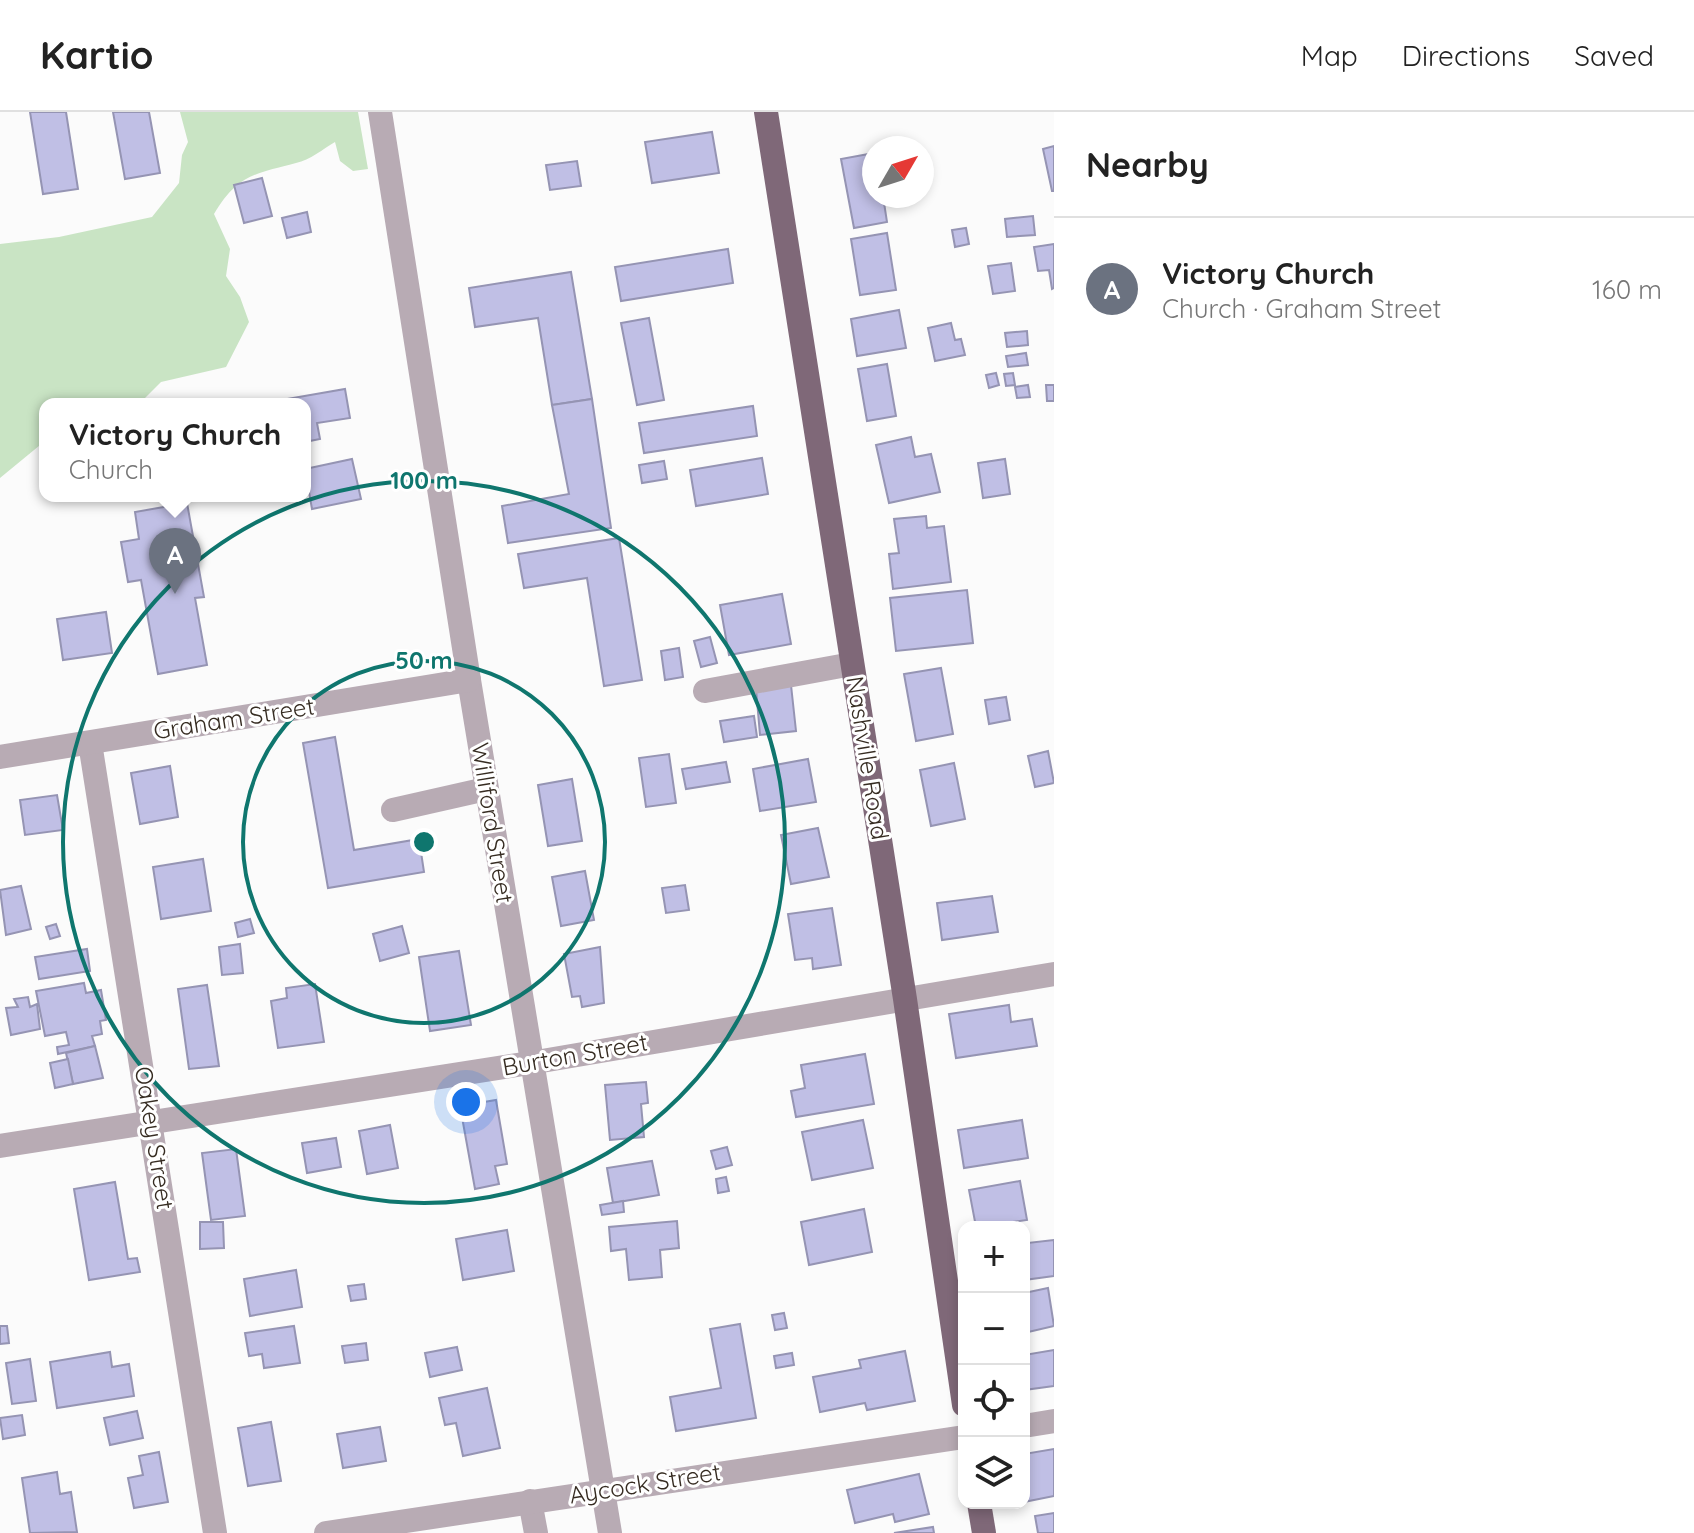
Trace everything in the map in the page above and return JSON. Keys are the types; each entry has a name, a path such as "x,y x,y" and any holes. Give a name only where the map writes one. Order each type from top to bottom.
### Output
{"main road":[{"name":"Nashville Road","path":"766,112 905,999 958,1365"},
{"path":"980,1509 984,1533"}],"street":[{"name":"Williford Street","path":"380,112 530,1063 610,1533"},
{"path":"705,691 852,664"},
{"name":"Graham Street","path":"0,757 469,680"},
{"name":"Oakey Street","path":"90,743 215,1533"},
{"path":"393,810 486,789"},
{"name":"Burton Street","path":"0,1146 530,1063 1054,974"},
{"path":"1030,1425 1054,1421"},
{"name":"Aycock Street","path":"326,1533 958,1438"},
{"path":"530,1501 536,1533"}],"green space":[{"path":"180,112 358,112 368,169 353,171 340,161 335,142 306,159 258,173 240,183 214,214 230,249 226,276 240,297 249,322 226,367 161,382 145,398 39,398 39,446 0,478 0,244 59,237 152,217 179,183 182,155 188,142"}],"building":[{"path":"30,112 66,112 78,189 43,194"},
{"path":"113,112 149,112 160,173 125,179"},
{"path":"712,132 719,173 652,183 645,142"},
{"path":"1054,146 1054,191 1052,191 1043,149"},
{"path":"862,155 862,208 885,208 887,222 854,228 841,159"},
{"path":"577,161 581,186 550,190 546,165"},
{"path":"262,178 272,216 244,223 234,185"},
{"path":"307,212 311,232 287,238 282,218"},
{"path":"1033,216 1035,235 1007,237 1005,219"},
{"path":"966,228 969,244 955,247 952,230"},
{"path":"887,233 896,290 860,295 851,239"},
{"path":"1054,244 1052,289 1049,270 1038,271 1034,247"},
{"path":"728,249 733,283 621,301 615,267"},
{"path":"1011,263 1015,291 993,294 988,266"},
{"path":"571,272 592,399 552,405 538,318 475,327 469,288"},
{"path":"899,310 906,348 857,356 851,319"},
{"path":"649,318 664,400 637,405 621,323"},
{"path":"951,323 955,340 961,339 965,355 935,361 928,328"},
{"path":"1027,331 1028,345 1007,347 1005,333"},
{"path":"1026,353 1028,365 1008,367 1006,356"},
{"path":"887,364 896,416 867,421 858,369"},
{"path":"996,373 999,385 989,388 986,375"},
{"path":"1013,373 1015,385 1006,386 1004,374"},
{"path":"1028,385 1030,397 1017,398 1015,387"},
{"path":"1046,385 1054,385 1054,401 1047,401"},
{"path":"345,389 350,418 317,423 320,439 311,441 311,398 293,398"},
{"path":"592,399 611,528 508,543 502,506 569,494 552,405"},
{"path":"753,406 757,436 644,453 639,423"},
{"path":"911,437 915,457 931,454 940,492 889,503 876,445"},
{"path":"762,458 768,494 696,506 690,470"},
{"path":"352,459 361,499 312,509 311,468"},
{"path":"1005,459 1010,494 983,498 978,463"},
{"path":"664,461 667,479 642,483 639,465"},
{"path":"187,503 204,597 195,598 207,665 158,674 141,580 128,582 121,542 139,539 135,512"},
{"path":"926,516 927,528 944,526 951,582 893,589 889,554 899,553 894,519"},
{"path":"619,538 642,680 604,686 587,578 524,588 518,554"},
{"path":"967,590 973,643 896,651 890,598"},
{"path":"782,594 791,644 729,655 720,605"},
{"path":"106,612 112,653 63,660 57,619"},
{"path":"710,637 717,663 701,667 694,641"},
{"path":"679,648 683,677 665,680 661,651"},
{"path":"941,668 953,734 916,741 904,674"},
{"path":"791,685 796,731 760,735 756,689"},
{"path":"1006,697 1010,720 989,724 985,700"},
{"path":"754,716 757,737 724,742 720,721"},
{"path":"335,737 354,850 419,839 424,872 328,888 303,743"},
{"path":"1048,751 1054,783 1035,787 1028,756"},
{"path":"669,754 676,803 646,807 639,758"},
{"path":"808,759 816,802 760,811 753,769"},
{"path":"726,762 730,782 686,789 682,769"},
{"path":"954,763 965,819 931,826 920,770"},
{"path":"170,766 178,817 140,824 131,773"},
{"path":"572,779 582,841 548,846 538,785"},
{"path":"57,795 63,830 25,835 20,800"},
{"path":"818,828 829,877 791,884 781,835"},
{"path":"203,859 211,911 161,919 153,867"},
{"path":"585,871 594,920 561,926 552,877"},
{"path":"685,885 689,910 666,913 662,888"},
{"path":"21,886 31,929 6,935 0,890"},
{"path":"992,896 998,932 942,940 937,903"},
{"path":"832,908 841,965 813,969 812,958 795,960 788,914"},
{"path":"250,919 254,933 238,937 235,923"},
{"path":"56,924 60,936 50,939 46,927"},
{"path":"402,926 409,953 380,961 373,934"},
{"path":"240,944 243,973 222,975 219,947"},
{"path":"600,947 604,1003 582,1007 580,996 572,997 564,954"},
{"path":"87,949 90,971 39,979 35,957"},
{"path":"459,951 471,1025 430,1031 419,957"},
{"path":"84,983 86,993 101,990 106,1020 100,1021 102,1034 92,1036 95,1046 58,1054 57,1047 69,1045 66,1032 45,1036 36,991"},
{"path":"315,984 324,1042 278,1048 271,1001 287,998 286,988"},
{"path":"207,985 219,1066 189,1069 178,989"},
{"path":"28,997 30,1007 37,1004 40,1029 11,1035 6,1008 18,1007 14,999"},
{"path":"1009,1005 1011,1022 1032,1019 1037,1046 956,1058 949,1014"},
{"path":"95,1046 103,1078 73,1084 66,1053"},
{"path":"865,1054 874,1104 796,1117 791,1091 805,1088 801,1065"},
{"path":"68,1059 73,1084 55,1088 50,1063"},
{"path":"646,1082 648,1103 641,1104 644,1137 610,1140 605,1085"},
{"path":"496,1100 507,1164 495,1166 499,1184 475,1189 460,1106"},
{"path":"863,1120 873,1168 812,1180 802,1132"},
{"path":"1022,1120 1028,1158 964,1168 958,1130"},
{"path":"390,1125 398,1168 367,1174 359,1131"},
{"path":"336,1138 341,1167 307,1173 302,1143"},
{"path":"727,1147 732,1165 716,1169 711,1151"},
{"path":"236,1149 245,1216 211,1220 202,1153"},
{"path":"652,1161 659,1195 613,1203 607,1168"},
{"path":"726,1177 729,1191 718,1193 716,1179"},
{"path":"1020,1181 1027,1220 975,1221 969,1190"},
{"path":"115,1182 128,1259 137,1258 140,1272 89,1280 74,1189"},
{"path":"623,1201 624,1212 602,1215 600,1205"},
{"path":"864,1209 872,1252 809,1265 801,1222"},
{"path":"677,1221 679,1248 660,1250 662,1277 629,1280 626,1249 611,1251 609,1227"},
{"path":"200,1222 223,1222 224,1248 200,1249"},
{"path":"507,1230 514,1271 463,1280 456,1239"},
{"path":"1054,1240 1054,1276 1030,1279 1030,1243"},
{"path":"296,1270 302,1307 250,1316 244,1279"},
{"path":"364,1284 366,1299 351,1301 348,1286"},
{"path":"1048,1288 1054,1326 1030,1332 1030,1292"},
{"path":"784,1313 787,1328 775,1330 772,1315"},
{"path":"740,1324 756,1418 676,1431 670,1397 721,1388 710,1329"},
{"path":"0,1326 7,1326 9,1343 0,1344"},
{"path":"294,1326 300,1363 264,1368 262,1354 249,1356 245,1333"},
{"path":"366,1343 368,1360 345,1363 342,1346"},
{"path":"457,1347 462,1370 430,1377 425,1353"},
{"path":"1054,1350 1054,1386 1030,1389 1030,1354"},
{"path":"905,1351 915,1401 867,1410 865,1403 820,1412 813,1377 861,1368 859,1360"},
{"path":"110,1352 112,1367 129,1364 134,1396 57,1408 50,1362"},
{"path":"792,1353 794,1365 776,1368 774,1356"},
{"path":"30,1359 36,1401 12,1404 6,1363"},
{"path":"487,1388 500,1448 463,1456 456,1423 445,1425 439,1398"},
{"path":"137,1411 143,1438 110,1445 104,1418"},
{"path":"22,1415 25,1435 3,1439 0,1418"},
{"path":"271,1422 281,1481 248,1486 238,1428"},
{"path":"380,1427 386,1461 343,1468 337,1434"},
{"path":"1054,1449 1054,1496 1030,1501 1030,1453"},
{"path":"159,1452 168,1502 134,1508 128,1478 143,1475 139,1456"},
{"path":"57,1472 60,1494 71,1492 77,1532 30,1533 22,1478"},
{"path":"919,1474 929,1514 895,1522 893,1514 855,1523 847,1490"},
{"path":"1054,1513 1054,1533 1038,1533 1035,1516"},
{"path":"933,1527 934,1533 894,1533"}],"place":[{"name":"Victory Church","path":"175,594"}]}
